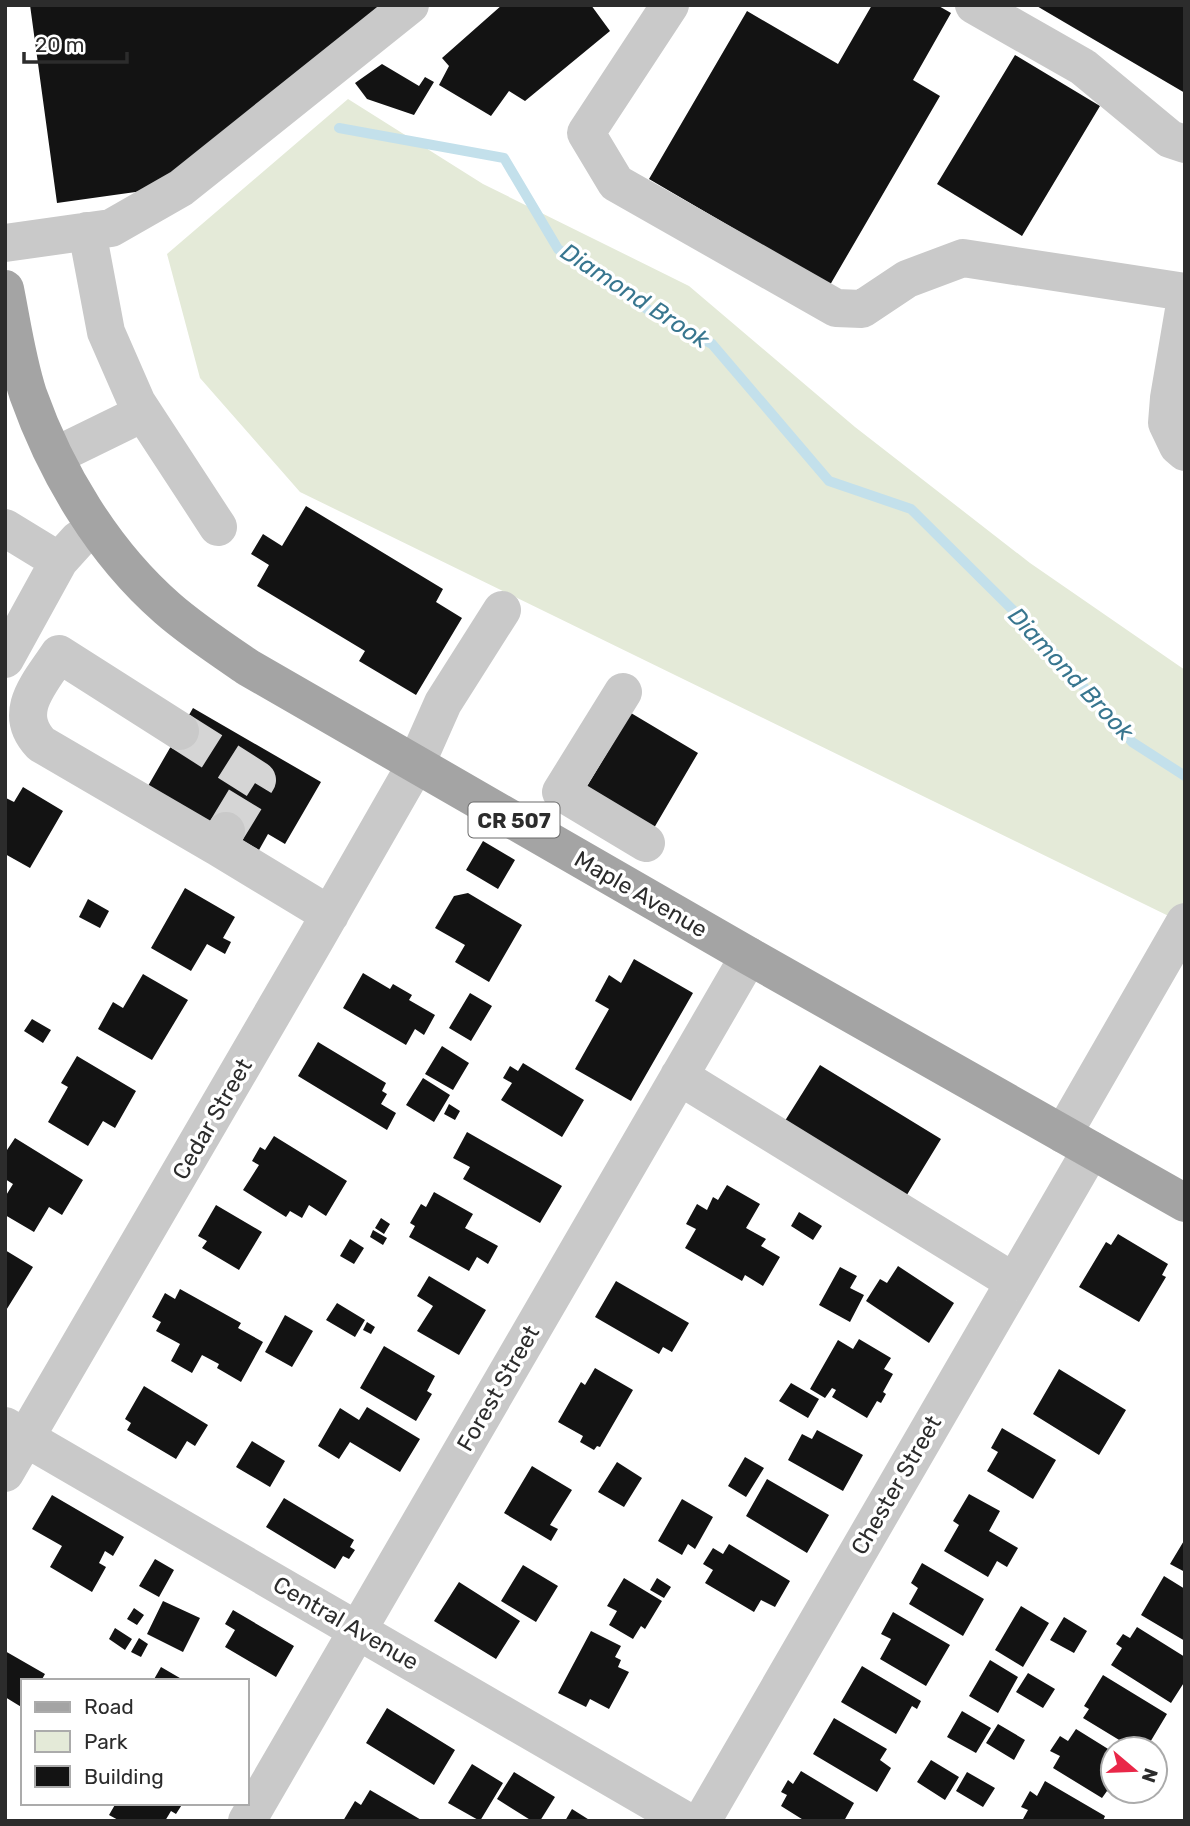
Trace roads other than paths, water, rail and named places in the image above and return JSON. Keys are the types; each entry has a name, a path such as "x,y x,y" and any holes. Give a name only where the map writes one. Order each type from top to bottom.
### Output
{"main road":[{"name":"Maple Avenue","path":"5,289 28,393 55,456 95,528 131,572 166,607 207,640 249,668 749,956 1185,1203"}],"street":[{"path":"5,243 111,228 181,188 410,5"},
{"path":"670,5 586,133 616,183 835,308 862,309 907,279 963,258 1185,292"},
{"path":"974,5 1083,67 1170,139 1185,144"},
{"path":"87,231 106,332 136,403 218,527"},
{"path":"1185,304 1167,423 1178,446 1185,452"},
{"path":"55,456 143,413"},
{"path":"5,528 59,561"},
{"path":"5,659 59,561 78,540 95,528"},
{"name":"Cedar Street","path":"5,1473 15,1432 330,915 416,764 443,703 502,610"},
{"path":"23,739 33,736 27,711 31,697 59,654 180,731"},
{"path":"623,692 561,792 646,843"},
{"path":"23,739 221,839 330,915"},
{"name":"Chester Street","path":"702,1821 1014,1282 1077,1142 1171,977 1185,922"},
{"name":"Forest Street","path":"247,1821 749,956"},
{"path":"679,1076 1014,1282"},
{"name":"Central Avenue","path":"15,1432 686,1821"}],"waterway":[{"name":"Diamond Brook","path":"339,128 504,158 558,249 647,309 712,344 829,481 911,509 1039,636 1132,742 1185,776"}],"tunnel":[{"path":"180,731 257,780 226,831"}]}
